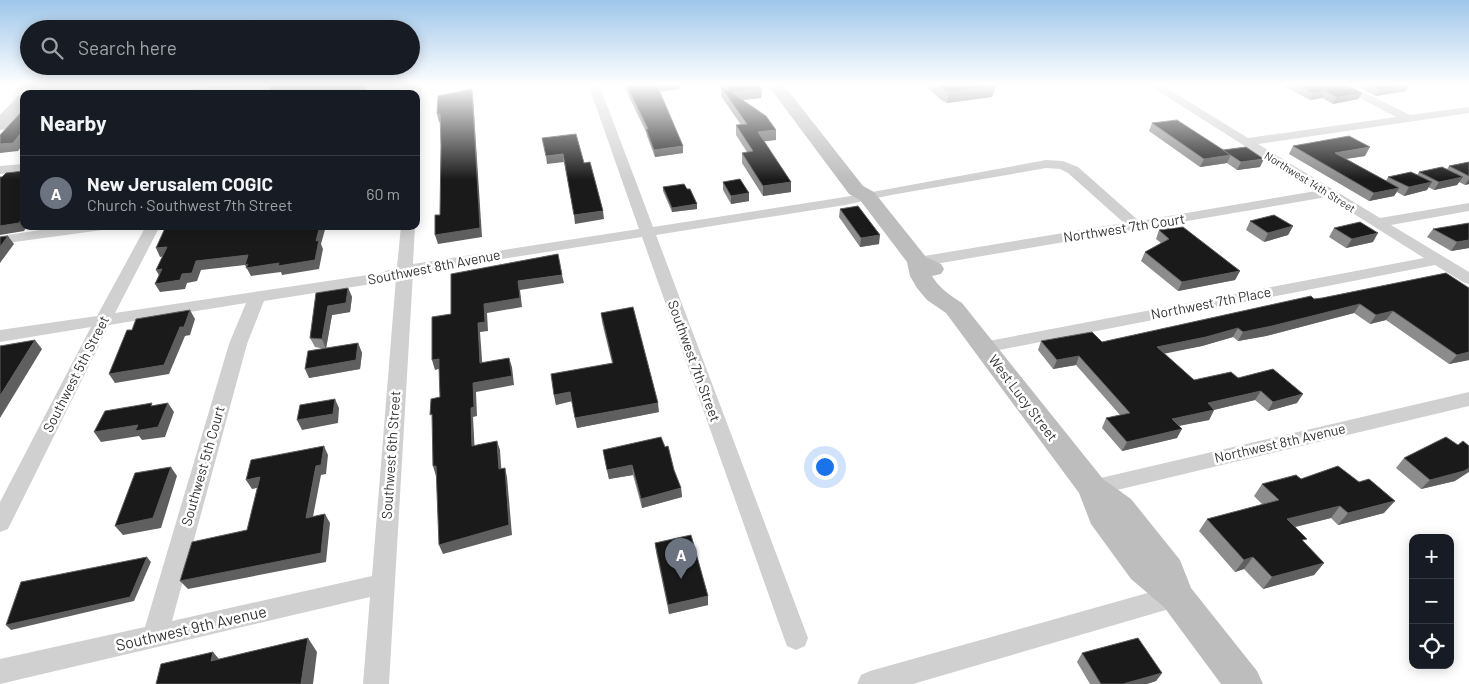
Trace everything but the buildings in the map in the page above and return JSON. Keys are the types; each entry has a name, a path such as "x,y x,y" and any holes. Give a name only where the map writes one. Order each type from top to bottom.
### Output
{"street":[{"name":"Southwest 7th Street","path":"605,116 796,638"},
{"path":"799,116 856,190 867,196 870,190 812,116"},
{"name":"Northwest 14th Street","path":"1204,116 1469,279"},
{"path":"1405,116 1409,118"},
{"path":"1246,142 1425,116"},
{"name":"Southwest 8th Avenue","path":"0,336 384,277 404,270 845,201 1038,165 1063,165 1078,174 1136,226"},
{"path":"0,170 20,168"},
{"name":"Northwest 7th Court","path":"918,262 1329,193"},
{"name":"West Lucy Street","path":"867,196 918,262 918,272 939,300 954,308 1092,488 1102,515 1143,569 1176,596 1244,684"},
{"path":"1377,223 1469,207"},
{"path":"0,240 73,230"},
{"name":"Southwest 5th Street","path":"0,523 102,321 151,230"},
{"name":"Southwest 6th Street","path":"376,684 408,230"},
{"name":"Northwest 7th Place","path":"984,347 1437,260"},
{"name":"Southwest 5th Court","path":"155,636 238,344 257,297"},
{"name":"Northwest 8th Avenue","path":"1092,488 1469,399"},
{"name":"Southwest 9th Avenue","path":"0,672 383,584"},
{"path":"870,684 1176,596"}],"place":[{"name":"New Jerusalem COGIC","path":"681,579"}]}
